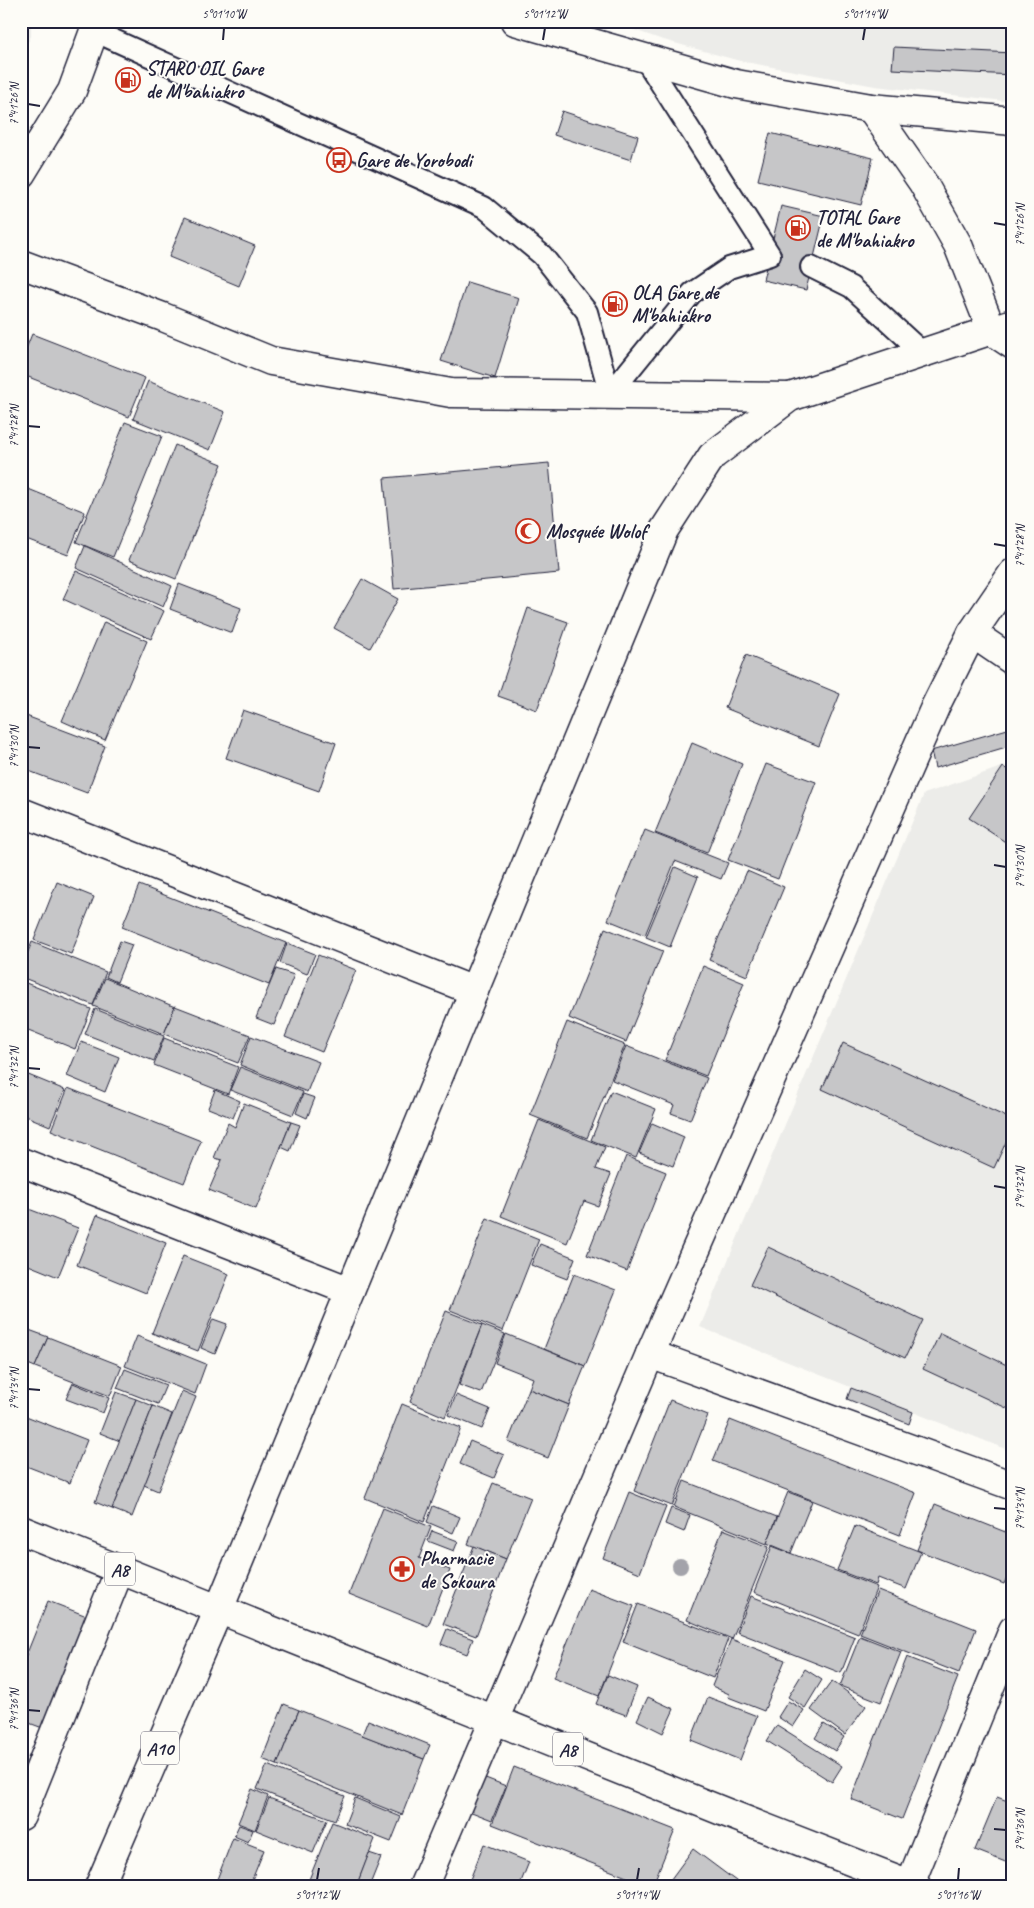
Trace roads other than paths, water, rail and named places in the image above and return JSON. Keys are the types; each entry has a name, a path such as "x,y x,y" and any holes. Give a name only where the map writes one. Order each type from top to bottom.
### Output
{"street":[{"path":"515,21 736,84 871,108 1013,121"},
{"path":"21,174 72,90 95,26"},
{"path":"219,1609 664,530 712,456 790,397 923,353 1006,333 923,183 871,108"},
{"path":"21,264 163,317 271,361 451,393 790,397"},
{"path":"423,1887 650,1354 936,705 972,633 1013,573"},
{"path":"972,633 1013,661"},
{"path":"21,812 474,991"},
{"path":"21,1162 350,1291"},
{"path":"650,1354 1013,1486"},
{"name":"A8","path":"21,1530 494,1718 726,1814 914,1885"},
{"path":"21,1816 120,1568"},
{"name":"A10","path":"99,1887 219,1609"},
{"path":"914,1885 1013,1630"}],"lane":[{"path":"95,26 484,207 542,255 587,312 610,394"},
{"path":"610,394 692,293 729,268 770,255 645,59"},
{"path":"812,267 851,287 923,353"}],"place":[{"name":"STARO OIL Gare de M'bahiakro","path":"128,80"},
{"name":"Gare de Yorobodi","path":"339,160"},
{"name":"TOTAL Gare de M'bahiakro","path":"798,228"},
{"name":"OLA Gare de M'bahiakro","path":"615,304"},
{"name":"Mosquée Wolof","path":"528,531"},
{"name":"Pharmacie de Sokoura","path":"402,1569"}]}
